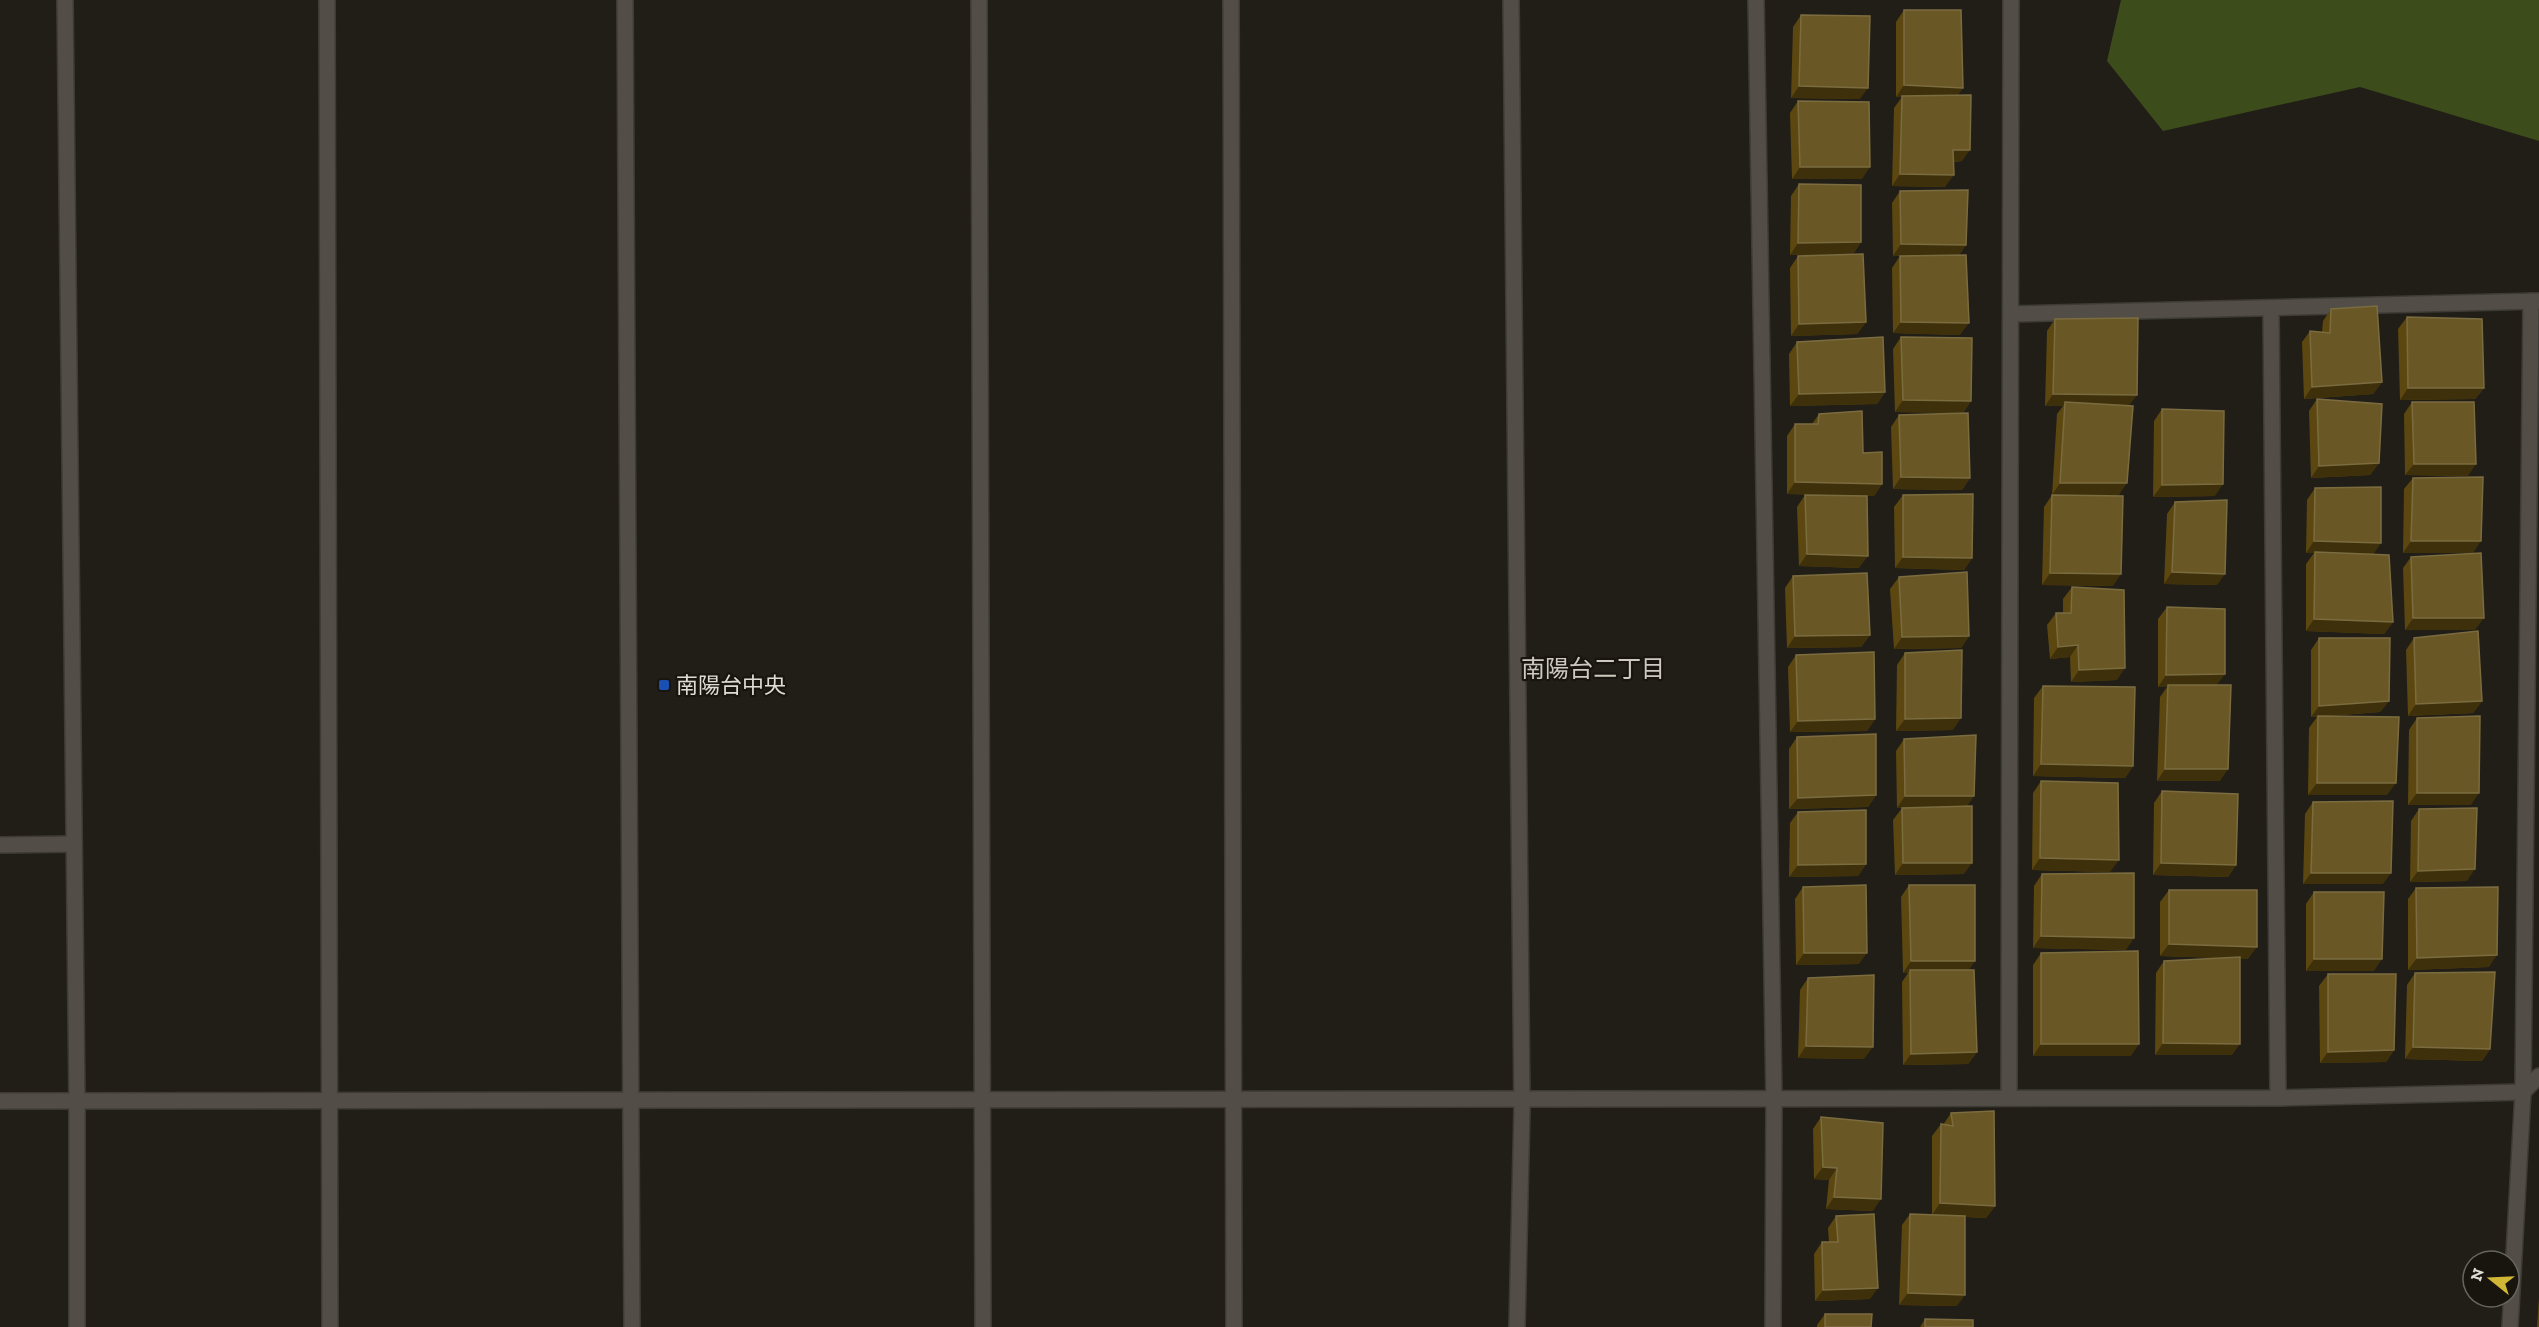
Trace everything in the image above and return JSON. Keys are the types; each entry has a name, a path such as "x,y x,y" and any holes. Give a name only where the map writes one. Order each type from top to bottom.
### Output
{"street":[{"path":"65,0 77,1101 77,1327"},
{"path":"327,0 330,1327"},
{"path":"625,0 632,1327"},
{"path":"979,0 983,1327"},
{"path":"1231,0 1234,1327"},
{"path":"1511,0 1522,1099 1517,1327"},
{"path":"1756,0 1774,1098 1773,1327"},
{"path":"2009,1098 2011,0"},
{"path":"2011,314 2271,310 2535,301 2523,1092 2510,1327"},
{"path":"2271,310 2278,1098"},
{"path":"0,845 74,844"},
{"path":"0,1101 2278,1098 2523,1092 2539,1076"}],"green space":[{"path":"2121,0 2539,0 2539,141 2360,87 2163,131 2107,61"}],"building":[{"path":"1904,10 1961,10 1963,88 1904,85"},
{"path":"1801,15 1870,16 1868,88 1799,86"},
{"path":"1971,95 1970,150 1953,150 1954,175 1900,174 1902,96"},
{"path":"1798,101 1869,102 1870,167 1800,167"},
{"path":"1799,184 1861,185 1861,242 1798,243"},
{"path":"1968,190 1966,245 1901,244 1900,191"},
{"path":"1863,254 1866,322 1799,324 1798,256"},
{"path":"1966,255 1969,323 1901,322 1900,256"},
{"path":"2377,306 2382,382 2312,387 2310,331 2330,333 2331,309"},
{"path":"2407,317 2482,319 2484,388 2408,388"},
{"path":"2138,318 2137,395 2053,394 2055,319"},
{"path":"1883,337 1885,392 1799,394 1797,342"},
{"path":"1901,337 1972,338 1971,401 1903,400"},
{"path":"2317,399 2382,404 2379,463 2319,466"},
{"path":"2065,402 2133,406 2127,483 2060,483"},
{"path":"2412,402 2474,402 2476,464 2414,464"},
{"path":"2162,409 2224,411 2223,484 2162,485"},
{"path":"1862,411 1863,453 1882,452 1882,484 1795,482 1795,424 1818,424 1819,414"},
{"path":"1968,413 1970,478 1901,477 1899,415"},
{"path":"2483,477 2481,541 2411,541 2413,478"},
{"path":"2381,487 2381,543 2314,541 2315,488"},
{"path":"1973,494 1972,558 1903,557 1903,495"},
{"path":"1805,495 1867,496 1868,556 1807,554"},
{"path":"2052,495 2123,496 2121,574 2050,573"},
{"path":"2227,500 2225,574 2172,572 2175,502"},
{"path":"2315,552 2389,555 2393,622 2314,619"},
{"path":"2481,553 2484,618 2413,618 2411,557"},
{"path":"1967,572 1969,636 1902,637 1899,577"},
{"path":"1867,573 1870,635 1795,636 1793,576"},
{"path":"2072,587 2124,590 2125,668 2079,670 2078,645 2058,647 2056,613 2071,613"},
{"path":"2167,607 2225,609 2225,674 2166,675"},
{"path":"2478,631 2482,701 2416,704 2414,638"},
{"path":"2319,638 2390,638 2389,701 2319,706"},
{"path":"1962,650 1961,718 1905,719 1905,653"},
{"path":"1874,652 1875,719 1798,721 1796,655"},
{"path":"2168,685 2231,685 2228,769 2165,769"},
{"path":"2043,686 2135,687 2133,766 2041,764"},
{"path":"2318,716 2399,717 2396,783 2317,783"},
{"path":"2480,716 2479,793 2417,793 2417,718"},
{"path":"1876,734 1876,795 1798,798 1797,737"},
{"path":"1976,735 1974,796 1905,796 1904,739"},
{"path":"2041,781 2118,783 2119,860 2040,858"},
{"path":"2162,791 2238,794 2236,865 2161,863"},
{"path":"2393,801 2391,873 2311,873 2313,802"},
{"path":"1972,806 1972,863 1903,863 1902,808"},
{"path":"2477,808 2475,869 2418,871 2419,809"},
{"path":"1866,810 1866,864 1798,865 1798,812"},
{"path":"2134,873 2134,938 2041,936 2042,874"},
{"path":"1866,885 1867,953 1804,953 1803,887"},
{"path":"1909,885 1975,885 1975,961 1911,961"},
{"path":"2498,887 2497,955 2417,958 2416,888"},
{"path":"2169,890 2257,890 2257,947 2169,944"},
{"path":"2314,892 2384,892 2382,959 2314,959"},
{"path":"2138,951 2139,1044 2041,1044 2041,953"},
{"path":"2240,957 2240,1044 2163,1043 2164,961"},
{"path":"1910,970 1974,970 1977,1052 1911,1054"},
{"path":"2495,972 2490,1049 2413,1047 2415,973"},
{"path":"2328,974 2396,974 2394,1050 2328,1052"},
{"path":"1874,975 1873,1047 1806,1046 1808,978"},
{"path":"1994,1111 1995,1206 1940,1203 1941,1124 1953,1126 1951,1113"},
{"path":"1821,1117 1883,1123 1881,1199 1834,1197 1837,1168 1823,1167"},
{"path":"1874,1214 1878,1288 1823,1290 1822,1242 1838,1242 1836,1216"},
{"path":"1910,1214 1965,1216 1965,1295 1908,1293"},
{"path":"1825,1314 1872,1314 1871,1327 1825,1327"},
{"path":"1925,1319 1973,1320 1973,1327 1925,1327"}],"place":[{"name":"南陽台中央","path":"664,685"}],"district":[{"name":"南陽台二丁目","path":"1593,669"}]}
